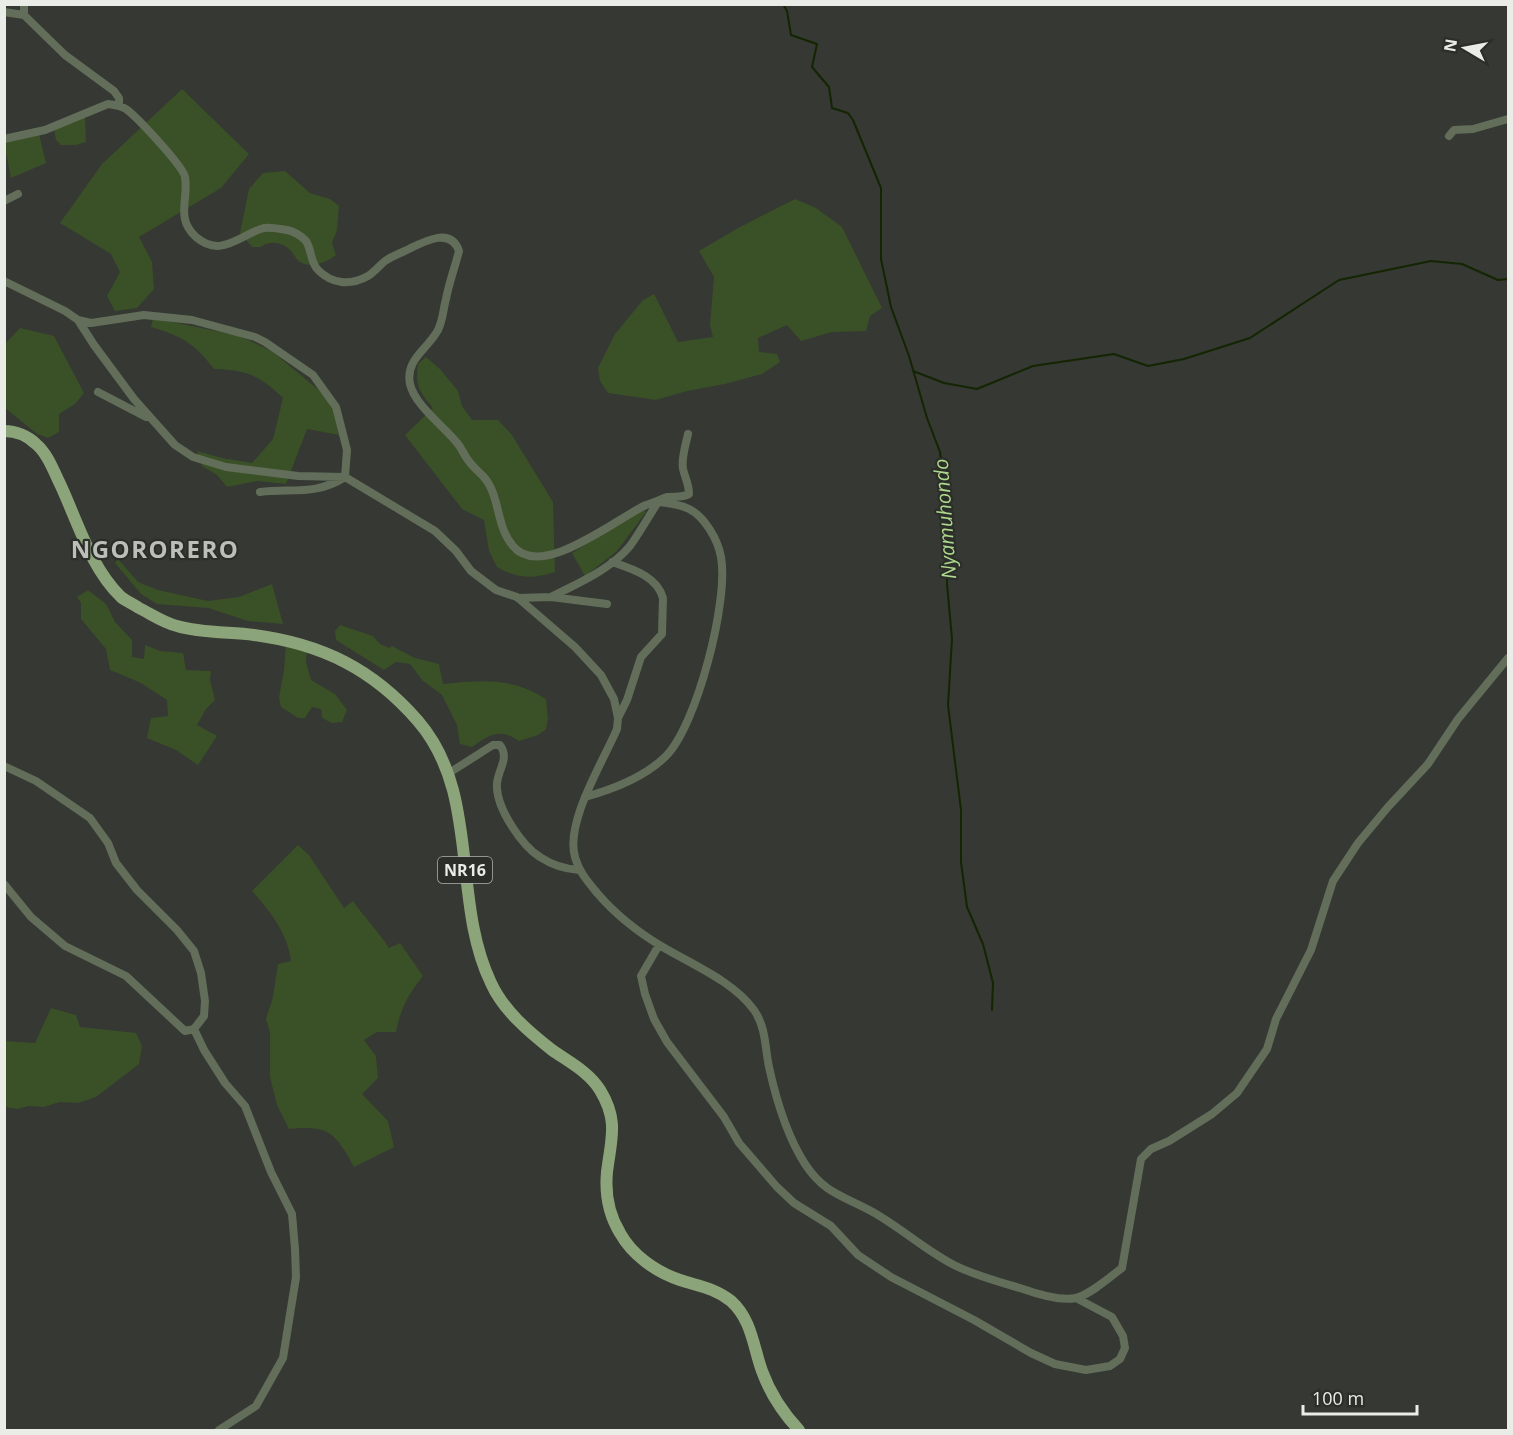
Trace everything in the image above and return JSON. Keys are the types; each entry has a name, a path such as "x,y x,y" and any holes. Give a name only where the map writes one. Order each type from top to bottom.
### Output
{"main road":[{"name":"NR16","path":"4,430 28,437 39,446 51,465 97,567 122,598 153,616 178,626 257,635 316,648 346,661 391,693 421,724 438,750 449,774 456,798 476,938 491,984 503,1004 549,1047 587,1075 598,1086 605,1099 613,1130 607,1173 607,1192 610,1213 620,1234 630,1248 655,1269 678,1280 717,1291 733,1303 744,1316 752,1332 762,1371 775,1399 799,1431"}],"street":[{"path":"24,4 24,15"},
{"path":"4,12 24,15 65,55 114,91 119,98 120,105"},
{"path":"4,139 45,130 108,104 120,105 149,132 185,175 183,209 185,221 196,237 210,244 229,245 265,228 293,231 306,242 313,265 334,282 353,282 368,276 386,261 426,240 447,237 454,241 459,251 442,320 436,332 415,357 410,384 416,396 490,484 494,492 499,519 512,546 521,553 532,557 553,553 606,531 642,508 665,498 689,494 688,482 683,469 688,434"},
{"path":"1449,136 1454,130 1473,129 1509,119"},
{"path":"4,201 18,194"},
{"path":"4,281 65,311 78,320 91,323 144,315 192,320 255,337 265,342 313,375 336,407 347,450 345,477"},
{"path":"78,320 150,419 175,445 193,457 226,467 298,476 345,477 435,531 456,551 471,571 496,590 529,599 551,597 607,604"},
{"path":"98,392 150,419"},
{"path":"260,492 301,492 322,489 345,477"},
{"path":"551,597 612,562 629,546 658,502"},
{"path":"585,797 624,783 651,768 666,756 678,741 684,727 706,667 714,637 722,579 721,557 715,539 694,513 677,504 658,502"},
{"path":"612,562 640,572 648,577 662,593 662,634 641,657 616,729 585,797 574,830 573,853 579,870 613,911 659,945 713,975 755,1011 765,1036 768,1065 787,1126 805,1164 820,1182 834,1194 870,1210 954,1265 1031,1292 1050,1297 1076,1298 1112,1317 1123,1336 1125,1348 1120,1359 1110,1366 1086,1370 1055,1364 1031,1353 974,1320 891,1277 858,1255 831,1226 794,1203 777,1187 740,1143 724,1117 667,1042 654,1018 641,976 659,945"},
{"path":"517,597 575,647 601,675 614,699 618,718"},
{"path":"1076,1298 1103,1283 1122,1268 1141,1159 1151,1149 1169,1141 1212,1114 1237,1093 1267,1049 1276,1019 1311,950 1333,881 1358,843 1428,764 1458,719 1509,658"},
{"path":"449,774 493,745 500,745 504,750 505,759 496,789 513,827 527,847 540,858 566,870 579,870"},
{"path":"4,766 36,781 90,818 108,843 117,863 137,890 177,930 194,951 201,973 205,1001 204,1016 194,1029 185,1031 126,976 65,946 31,917 4,884"},
{"path":"194,1029 225,1083 245,1106 271,1172 292,1214 295,1249 296,1276 283,1358 256,1406 219,1431"}],"green space":[{"path":"182,89 249,154 221,188 139,237 152,262 154,289 137,308 115,311 107,296 120,272 111,254 60,223 102,164"},
{"path":"85,117 86,142 61,145 56,140 54,128"},
{"path":"39,134 46,163 11,178 4,143"},
{"path":"285,171 310,193 330,199 339,206 337,230 332,243 336,255 324,262 314,265 304,264 297,260 288,248 276,243 252,247 240,233 249,189 263,173"},
{"path":"795,199 816,208 842,227 882,308 870,316 866,331 832,332 801,341 787,325 758,338 759,352 777,354 780,362 762,374 656,400 608,393 600,381 598,368 615,334 643,300 654,294 678,342 713,337 710,325 714,277 699,251"},
{"path":"153,318 240,336 273,352 320,391 333,409 339,435 307,429 286,484 257,481 227,487 217,475 202,466 197,451 252,463 273,439 283,398 252,375 214,369 200,352 187,342 151,327"},
{"path":"20,328 54,336 84,393 75,404 59,414 59,432 48,438 37,434 5,408 5,344"},
{"path":"426,357 440,369 458,391 462,406 472,420 498,420 512,435 553,502 555,572 525,577 511,574 497,567 489,551 484,520 462,509 405,435 433,408 421,392 417,378 418,364"},
{"path":"643,510 646,512 617,551 585,576 572,553"},
{"path":"118,559 138,582 158,590 208,601 239,597 272,584 283,624 248,621 208,608 157,604 141,594 115,563"},
{"path":"88,590 106,604 115,622 132,640 132,657 144,659 145,645 160,651 183,653 186,670 211,671 210,680 215,700 206,709 197,725 217,736 198,765 176,750 147,738 151,718 168,716 167,700 141,683 110,670 106,649 81,619 81,603 77,597"},
{"path":"340,625 373,636 380,644 389,648 392,646 415,658 439,664 443,684 496,682 533,692 546,699 548,719 546,729 538,735 519,741 506,735 495,734 472,747 460,744 457,725 442,695 422,680 410,664 396,662 384,670 336,640 335,631"},
{"path":"286,644 307,651 306,662 311,680 335,694 347,710 342,722 332,723 322,718 321,709 312,707 305,718 298,718 281,707 279,697"},
{"path":"298,845 309,855 344,908 353,901 389,948 400,943 423,976 406,1002 396,1032 377,1032 364,1040 376,1056 378,1078 362,1094 388,1121 394,1147 354,1167 342,1146 330,1134 314,1128 289,1129 277,1105 270,1077 270,1033 266,1019 273,997 278,964 291,961 282,932 252,891"},
{"path":"51,1008 76,1015 80,1027 136,1033 142,1046 139,1064 96,1097 78,1103 60,1102 44,1107 28,1106 18,1109 5,1107 5,1041 35,1043"}],"waterway":[{"name":"Nyamuhondo","path":"783,4 787,11 791,35 817,44 812,67 829,87 832,108 848,113 853,120 881,188 881,259 891,307 940,452 947,507 947,584 952,639 948,705 961,810 961,862 967,907 983,944 993,983 992,1010"},
{"path":"913,371 944,383 977,389 1033,366 1114,354 1148,366 1184,359 1250,338 1339,280 1431,261 1462,264 1498,280 1508,279"}],"district":[{"name":"NGORORERO","path":"155,550"}]}
